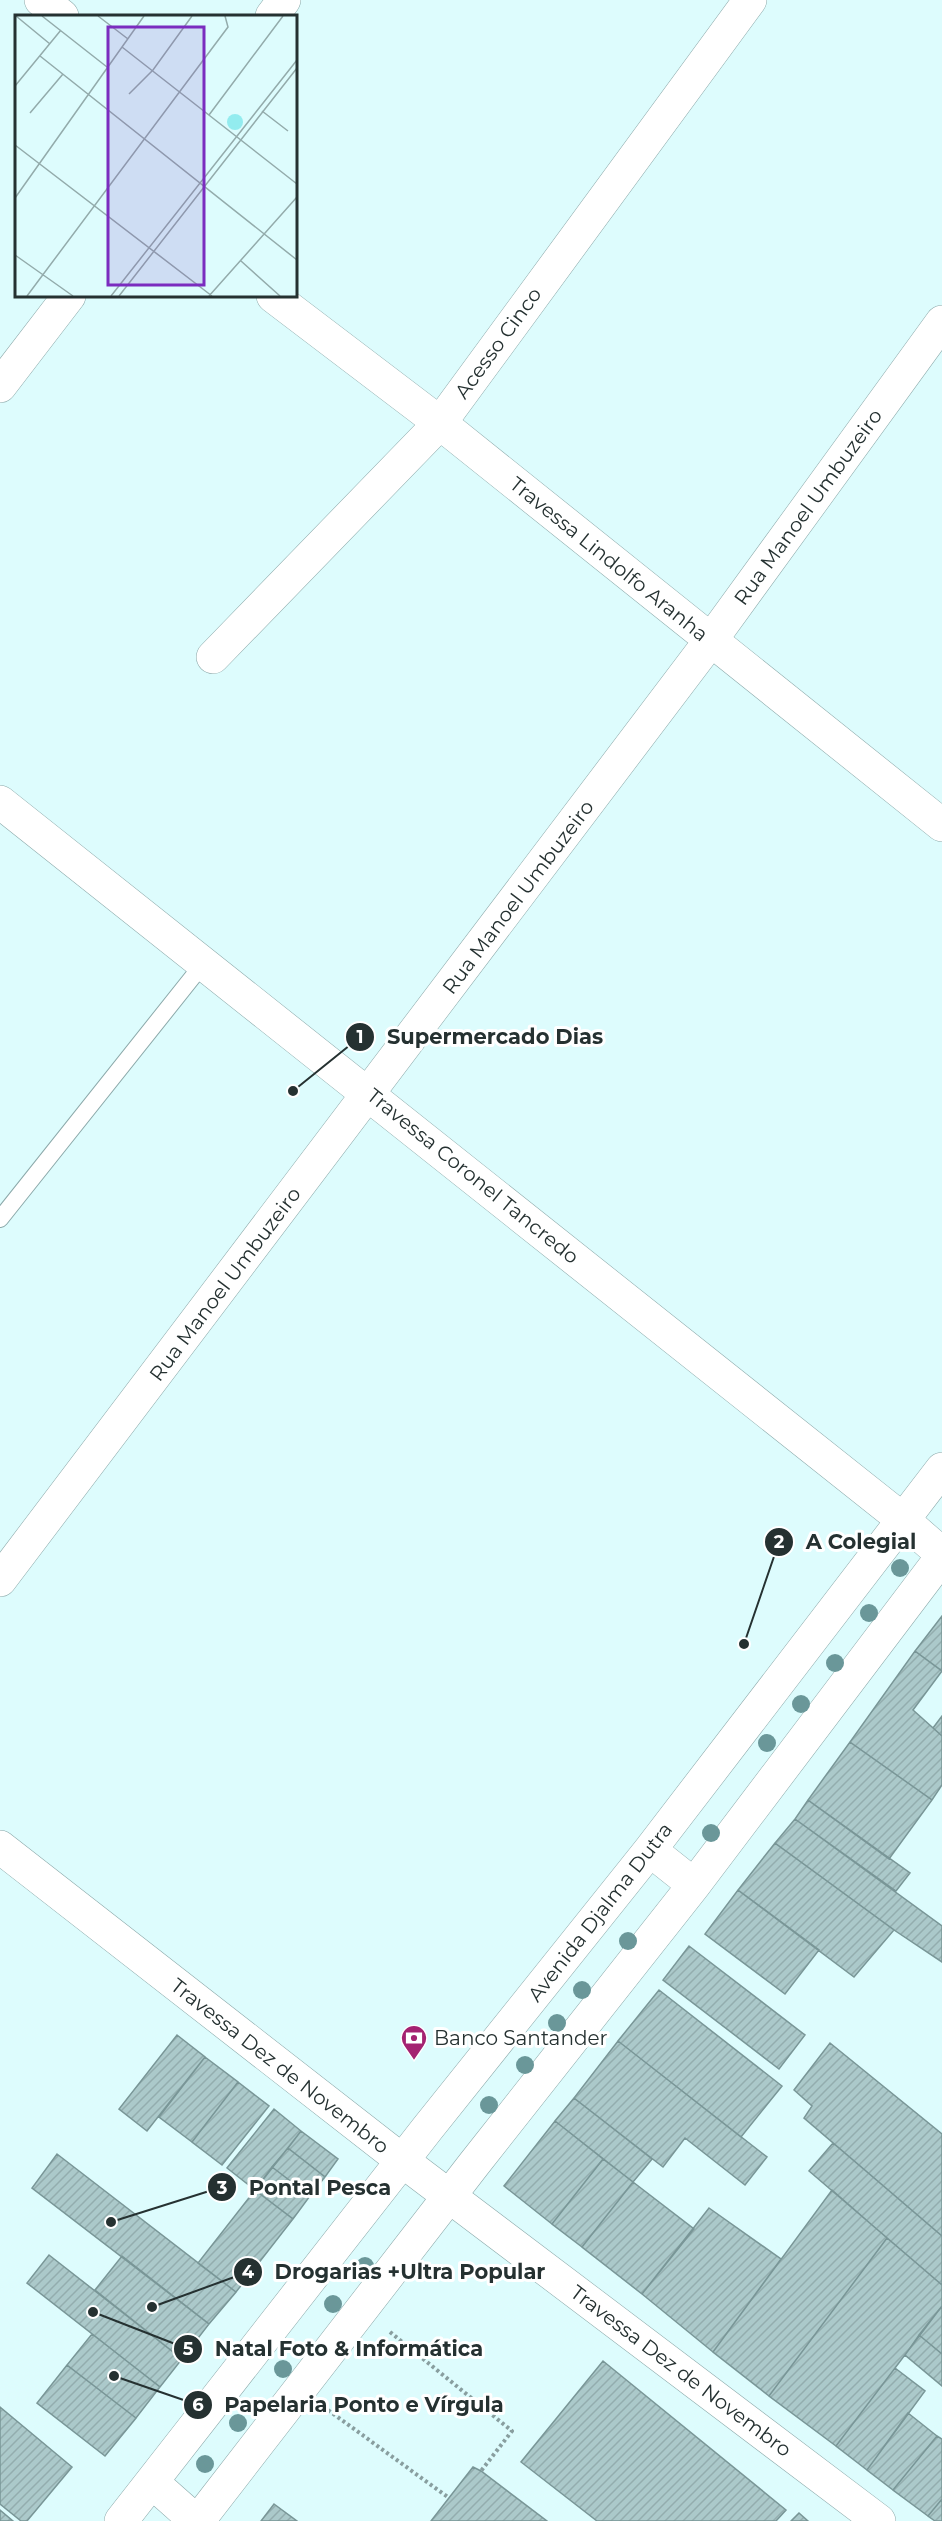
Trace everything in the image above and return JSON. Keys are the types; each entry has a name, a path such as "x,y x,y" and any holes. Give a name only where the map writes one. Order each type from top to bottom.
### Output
{"street":[{"path":"41,0 61,15"},
{"path":"273,15 284,0"},
{"name":"Acesso Cinco","path":"213,657 440,423 750,0"},
{"path":"0,386 68,297"},
{"name":"Travessa Lindolfo Aranha","path":"274,297 440,423 942,825"},
{"name":"Rua Manoel Umbuzeiro","path":"0,1580 711,640 942,322"},
{"name":"Travessa Coronel Tancredo","path":"0,802 902,1519 942,1556"},
{"name":"Avenida Djalma Dutra","path":"120,2521 650,1850 942,1469"},
{"path":"152,2482 197,2521 694,1885 942,1556"},
{"name":"Travessa Dez de Novembro","path":"0,1847 404,2162 879,2521"},
{"path":"650,1850 694,1885"}],"lane":[{"path":"0,1219 203,964"}],"path":[{"path":"362,2310 512,2431 481,2471"},
{"path":"300,2391 449,2498"}],"building":[{"path":"942,1616 942,1671 915,1651"},
{"path":"915,1651 942,1671 913,1710 942,1736 942,1785 932,1800 850,1742"},
{"path":"942,1716 942,1736 933,1728"},
{"path":"850,1742 932,1800 889,1859 808,1800"},
{"path":"808,1800 910,1873 896,1891 795,1819"},
{"path":"795,1819 942,1926 942,1962 775,1843"},
{"path":"775,1843 894,1930 854,1977 738,1890"},
{"path":"738,1890 819,1950 785,1994 705,1934"},
{"path":"689,1946 805,2035 779,2069 663,1980"},
{"path":"659,1990 782,2086 741,2137 618,2041"},
{"path":"177,2035 205,2057 147,2131 119,2109"},
{"path":"618,2041 767,2157 745,2185 685,2138 663,2167 574,2098"},
{"path":"830,2043 942,2134 942,2236 804,2118 812,2106 794,2090"},
{"path":"205,2057 238,2082 192,2142 159,2117"},
{"path":"238,2082 269,2106 222,2165 192,2142"},
{"path":"574,2098 652,2159 633,2182 555,2121"},
{"path":"274,2109 301,2131 255,2190 227,2168"},
{"path":"555,2121 603,2159 552,2224 504,2186"},
{"path":"301,2131 338,2159 325,2177 288,2148"},
{"path":"833,2143 942,2236 942,2285 809,2171"},
{"path":"288,2148 325,2177 310,2196 272,2167"},
{"path":"57,2154 236,2292 209,2324 32,2188"},
{"path":"603,2159 633,2182 582,2247 552,2224"},
{"path":"272,2167 310,2196 293,2219 255,2190"},
{"path":"633,2182 694,2229 642,2294 582,2247"},
{"path":"255,2190 293,2219 236,2292 198,2263"},
{"path":"832,2190 887,2238 769,2396 713,2352"},
{"path":"709,2208 781,2259 713,2352 642,2294"},
{"path":"887,2238 942,2285 942,2306 836,2446 769,2396"},
{"path":"49,2255 182,2359 160,2387 27,2283"},
{"path":"122,2256 209,2324 182,2359 95,2290"},
{"path":"942,2306 942,2354 919,2335"},
{"path":"92,2334 160,2387 136,2418 67,2365"},
{"path":"919,2335 942,2354 942,2386 905,2355"},
{"path":"603,2361 786,2510 776,2521 597,2521 521,2462"},
{"path":"67,2365 136,2418 105,2456 37,2403"},
{"path":"895,2368 925,2391 867,2470 836,2446"},
{"path":"0,2407 72,2467 27,2521 21,2521 0,2504"},
{"path":"908,2413 937,2436 893,2490 867,2470"},
{"path":"937,2436 942,2439 942,2499 928,2516 893,2490"},
{"path":"473,2467 481,2471 547,2521 431,2521"},
{"path":"942,2499 942,2521 935,2521 928,2516"},
{"path":"274,2504 297,2521 261,2521"},
{"path":"0,2510 13,2521 0,2521"},
{"path":"799,2513 808,2521 791,2521"}],"place":[{"name":"Supermercado Dias","path":"293,1091"},
{"name":"A Colegial","path":"744,1644"},
{"name":"Banco Santander","path":"414,2061"},
{"name":"Pontal Pesca","path":"111,2222"},
{"name":"Drogarias +Ultra Popular","path":"152,2307"},
{"name":"Natal Foto & Informática","path":"93,2312"},
{"name":"Papelaria Ponto e Vírgula","path":"114,2376"}]}
